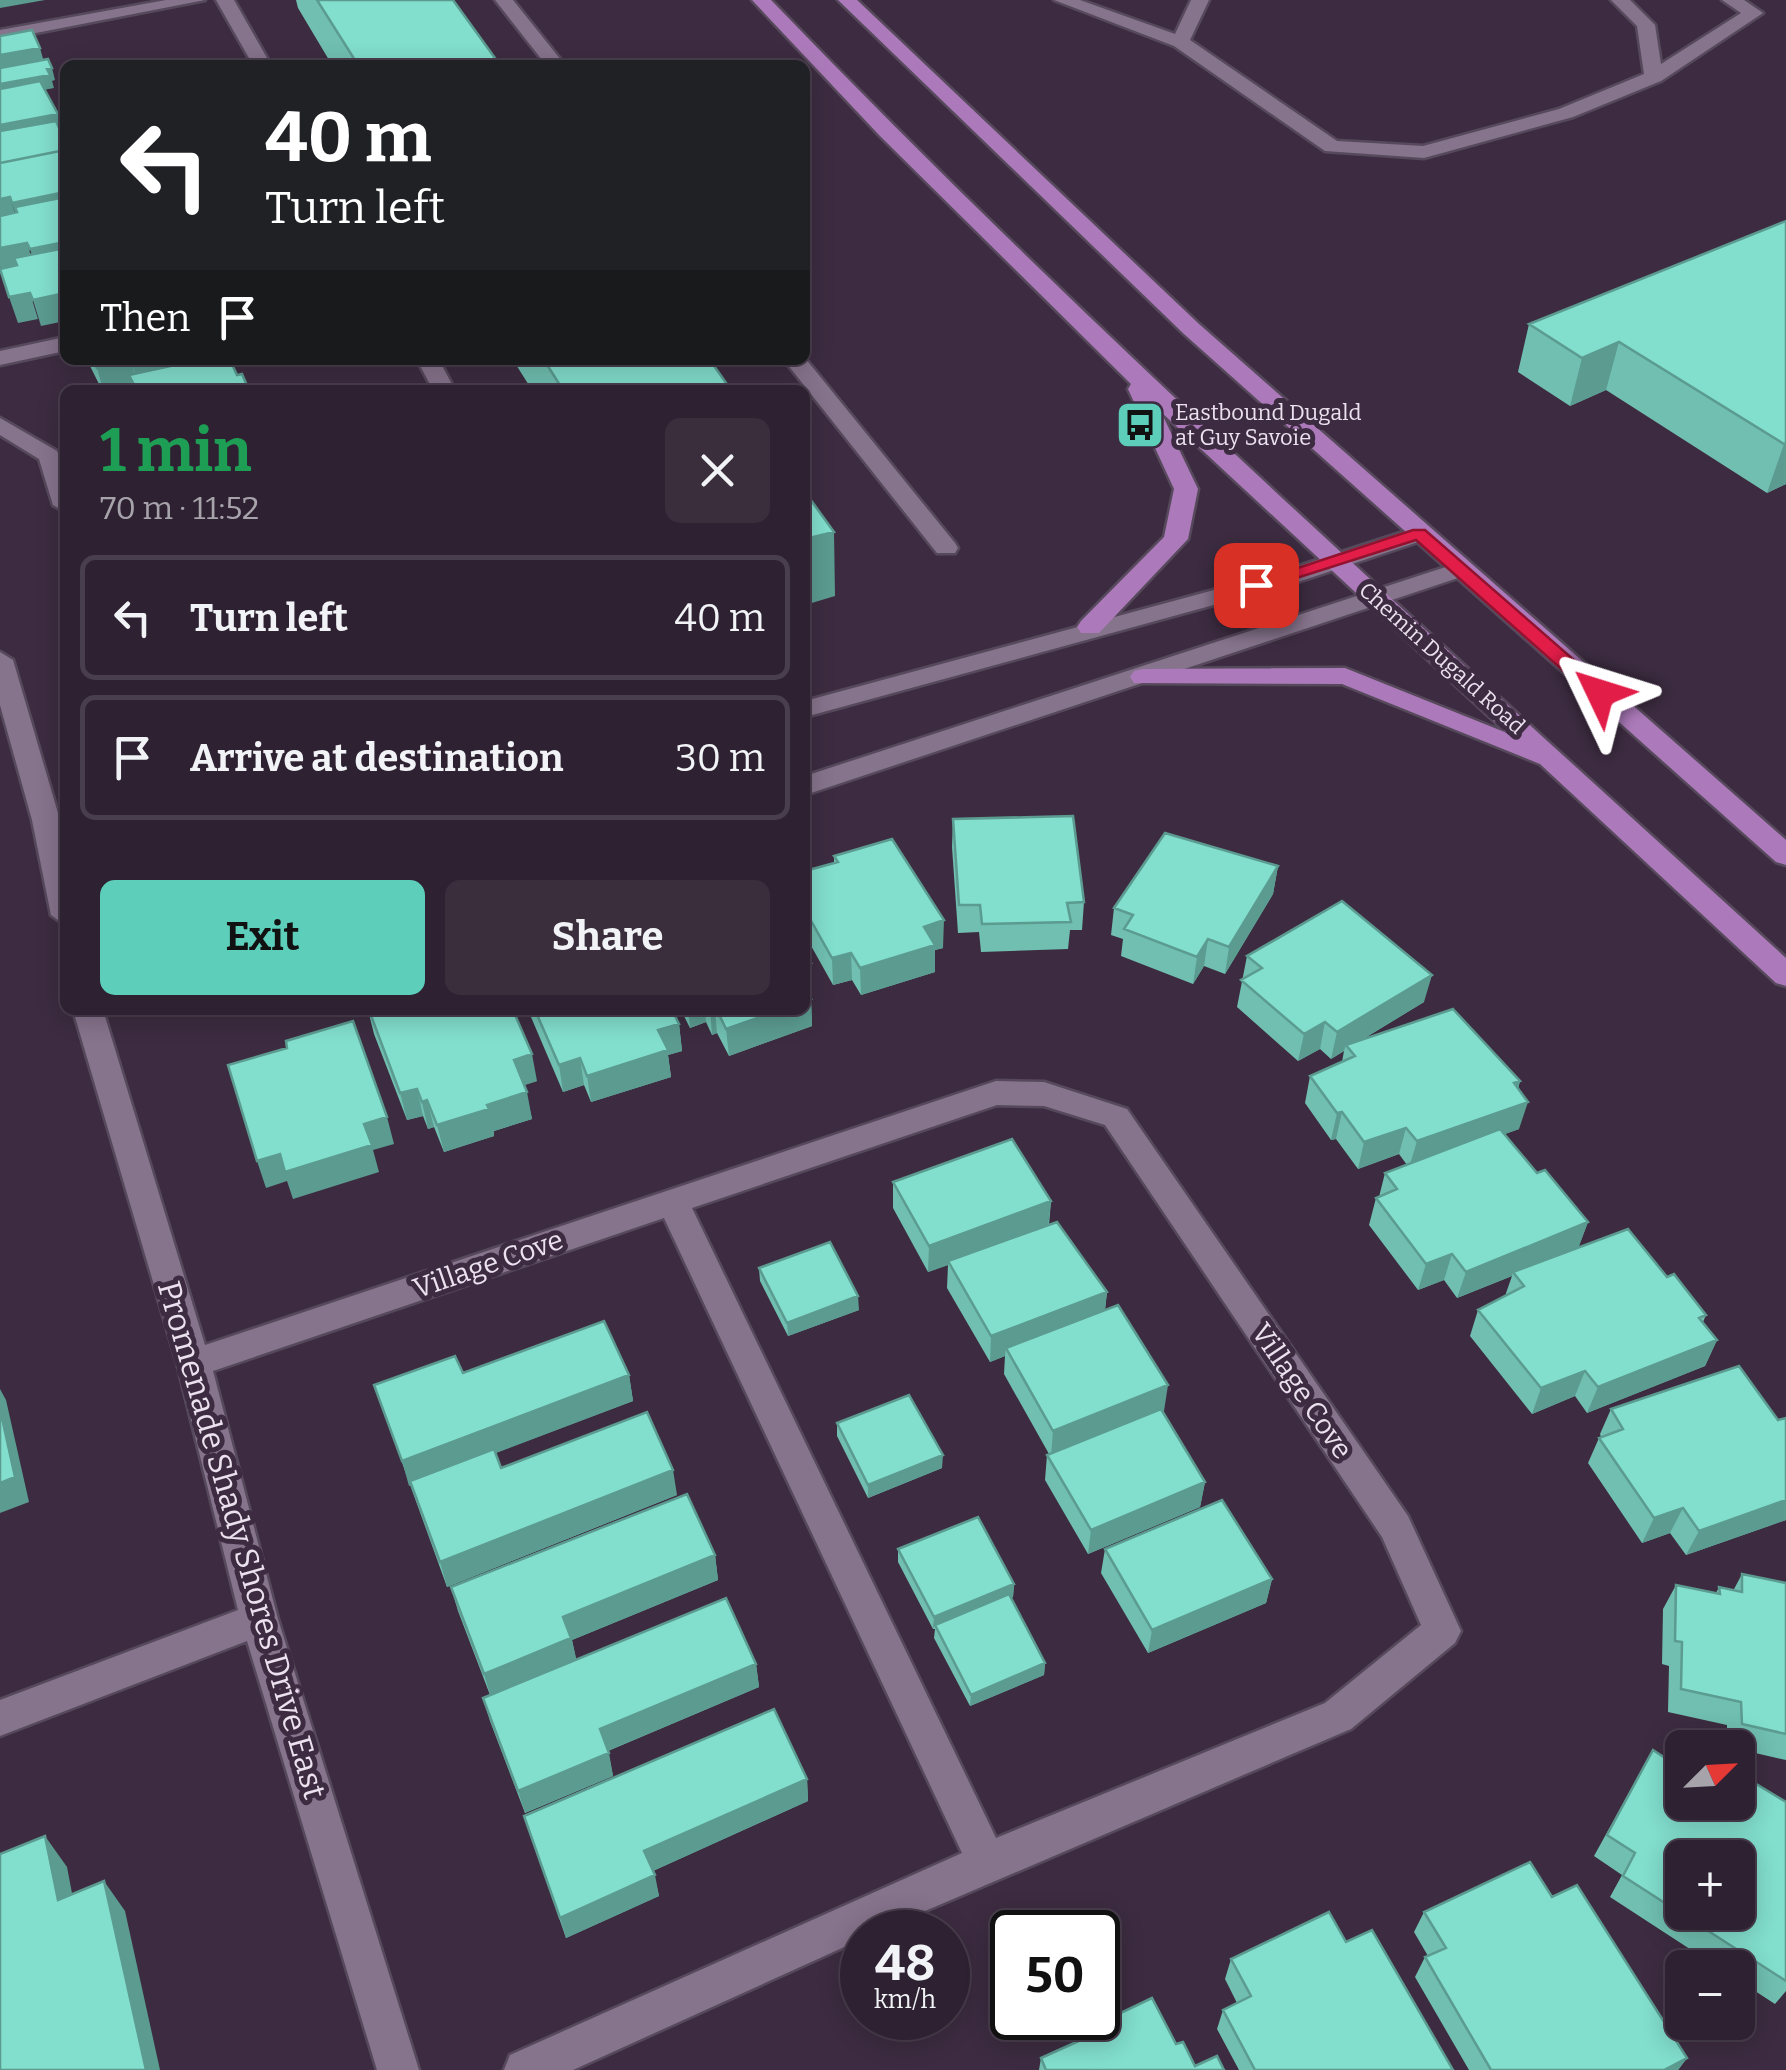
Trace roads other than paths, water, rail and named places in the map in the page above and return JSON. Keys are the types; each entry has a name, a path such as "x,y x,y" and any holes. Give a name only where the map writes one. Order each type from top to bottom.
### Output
{"main road":[{"name":"Chemin Dugald Road","path":"761,0 886,132 1131,372 1786,975"},
{"path":"847,0 973,126 1458,570 1786,855"},
{"path":"1090,628 1176,539 1186,489 1131,372"},
{"path":"1142,678 1345,676 1563,767"}],"street":[{"path":"0,35 196,0"},
{"path":"225,0 259,60"},
{"path":"504,0 552,60"},
{"path":"1063,0 1180,42 1332,148 1424,152 1566,113 1654,77 1754,14 1731,0"},
{"path":"1180,42 1200,0"},
{"path":"1620,0 1646,25 1654,77"},
{"path":"0,358 60,345"},
{"path":"799,365 946,548"},
{"path":"0,425 49,456 60,489"},
{"path":"810,707 1336,561 1419,534"},
{"path":"810,784 1142,678 1458,570"},
{"path":"0,660 55,810 60,862"},
{"name":"Promenade Shady Shores Drive East","path":"90,1015 194,1363 259,1619 398,2070"},
{"name":"Village Cove","path":"194,1363 996,1093 1044,1094 1116,1117 1395,1527 1442,1631 1338,1716 987,1862 525,2070"},
{"path":"673,1202 987,1862"},
{"path":"0,1718 259,1619"}],"place":[{"name":"Eastbound Dugald at Guy Savoie","path":"1140,425"}]}
